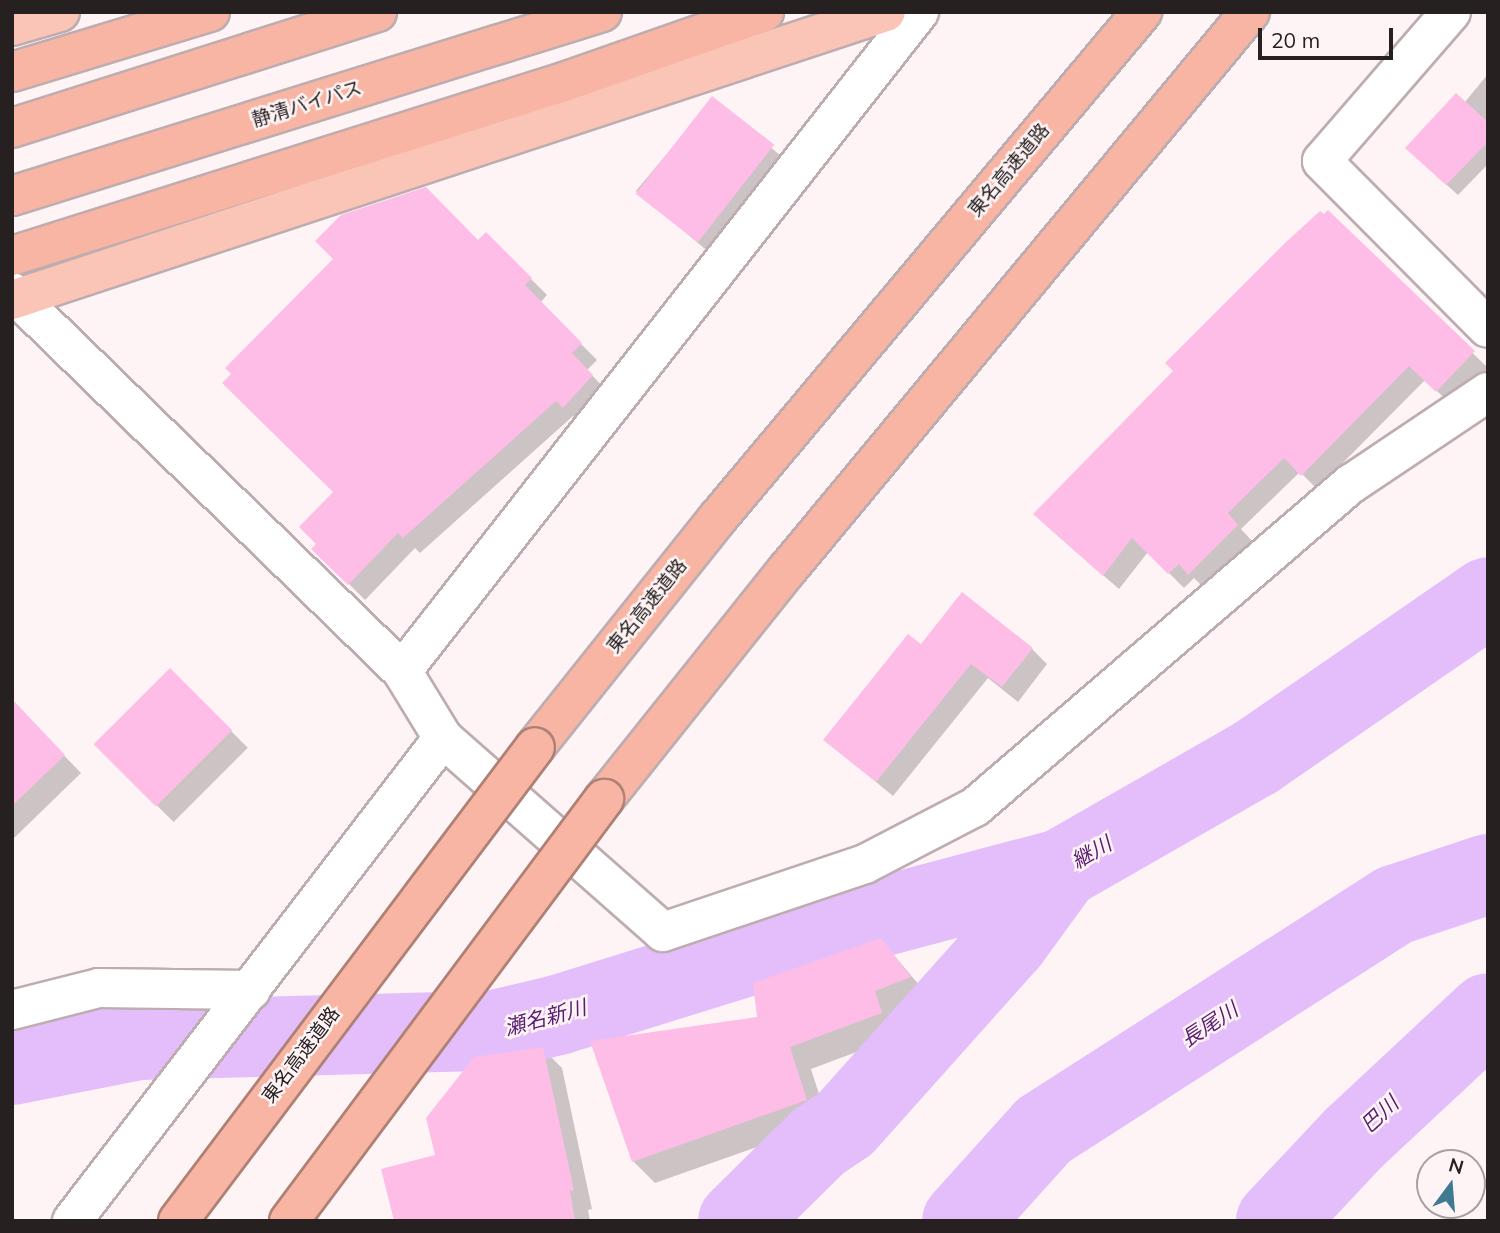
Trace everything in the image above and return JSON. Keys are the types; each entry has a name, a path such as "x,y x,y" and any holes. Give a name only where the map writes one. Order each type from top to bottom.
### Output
{"highway":[{"path":"12,26 60,12"},
{"path":"12,72 210,12"},
{"path":"12,128 377,12"},
{"name":"静清バイパス","path":"12,196 602,12"},
{"path":"12,256 564,82 764,12"},
{"path":"14,297 886,12"},
{"name":"東名高速道路","path":"178,1221 535,747 717,519 1142,12"},
{"path":"289,1221 604,799 787,570 1250,12"}],"street":[{"path":"402,671 919,12"},
{"path":"1451,12 1322,161 1488,328"},
{"path":"14,297 402,671 443,738 663,932 865,864 975,807 1351,484 1488,392"},
{"path":"72,1221 443,738"},
{"path":"12,1010 99,988 251,990"}],"building":[{"path":"1456,93 1488,122 1488,142 1446,185 1405,148"},
{"path":"712,96 774,145 698,242 636,194"},
{"path":"426,187 478,240 486,232 532,278 525,285 582,343 572,353 593,375 563,408 556,401 403,538 398,533 348,585 311,549 316,544 299,527 333,492 222,383 231,374 225,368 333,259 315,241 341,215"},
{"path":"1328,210 1475,351 1436,392 1409,366 1301,476 1284,458 1228,513 1238,525 1188,575 1179,564 1168,574 1132,538 1103,576 1033,514 1173,371 1165,363 1284,244 1320,211 1324,214"},
{"path":"962,592 1033,648 1002,687 971,664 876,782 823,740 908,634 921,644"},
{"path":"170,668 232,730 156,807 94,744"},
{"path":"12,699 65,755 12,806"},
{"path":"881,938 911,977 875,991 882,1013 790,1047 807,1100 632,1162 590,1041 757,1017 753,983"},
{"path":"543,1047 574,1190 570,1191 575,1221 394,1221 381,1169 435,1155 426,1118 474,1057"}],"waterway":[{"name":"継川","path":"738,1221 818,1142 845,1124 1008,942 1061,869 1255,758 1488,597"},
{"name":"瀬名新川","path":"12,1065 138,1040 490,1031 558,1015 831,930 1061,869"},
{"name":"長尾川","path":"962,1221 1044,1130 1395,905 1488,874"},
{"name":"巴川","path":"1276,1221 1354,1138 1488,1013"}]}
